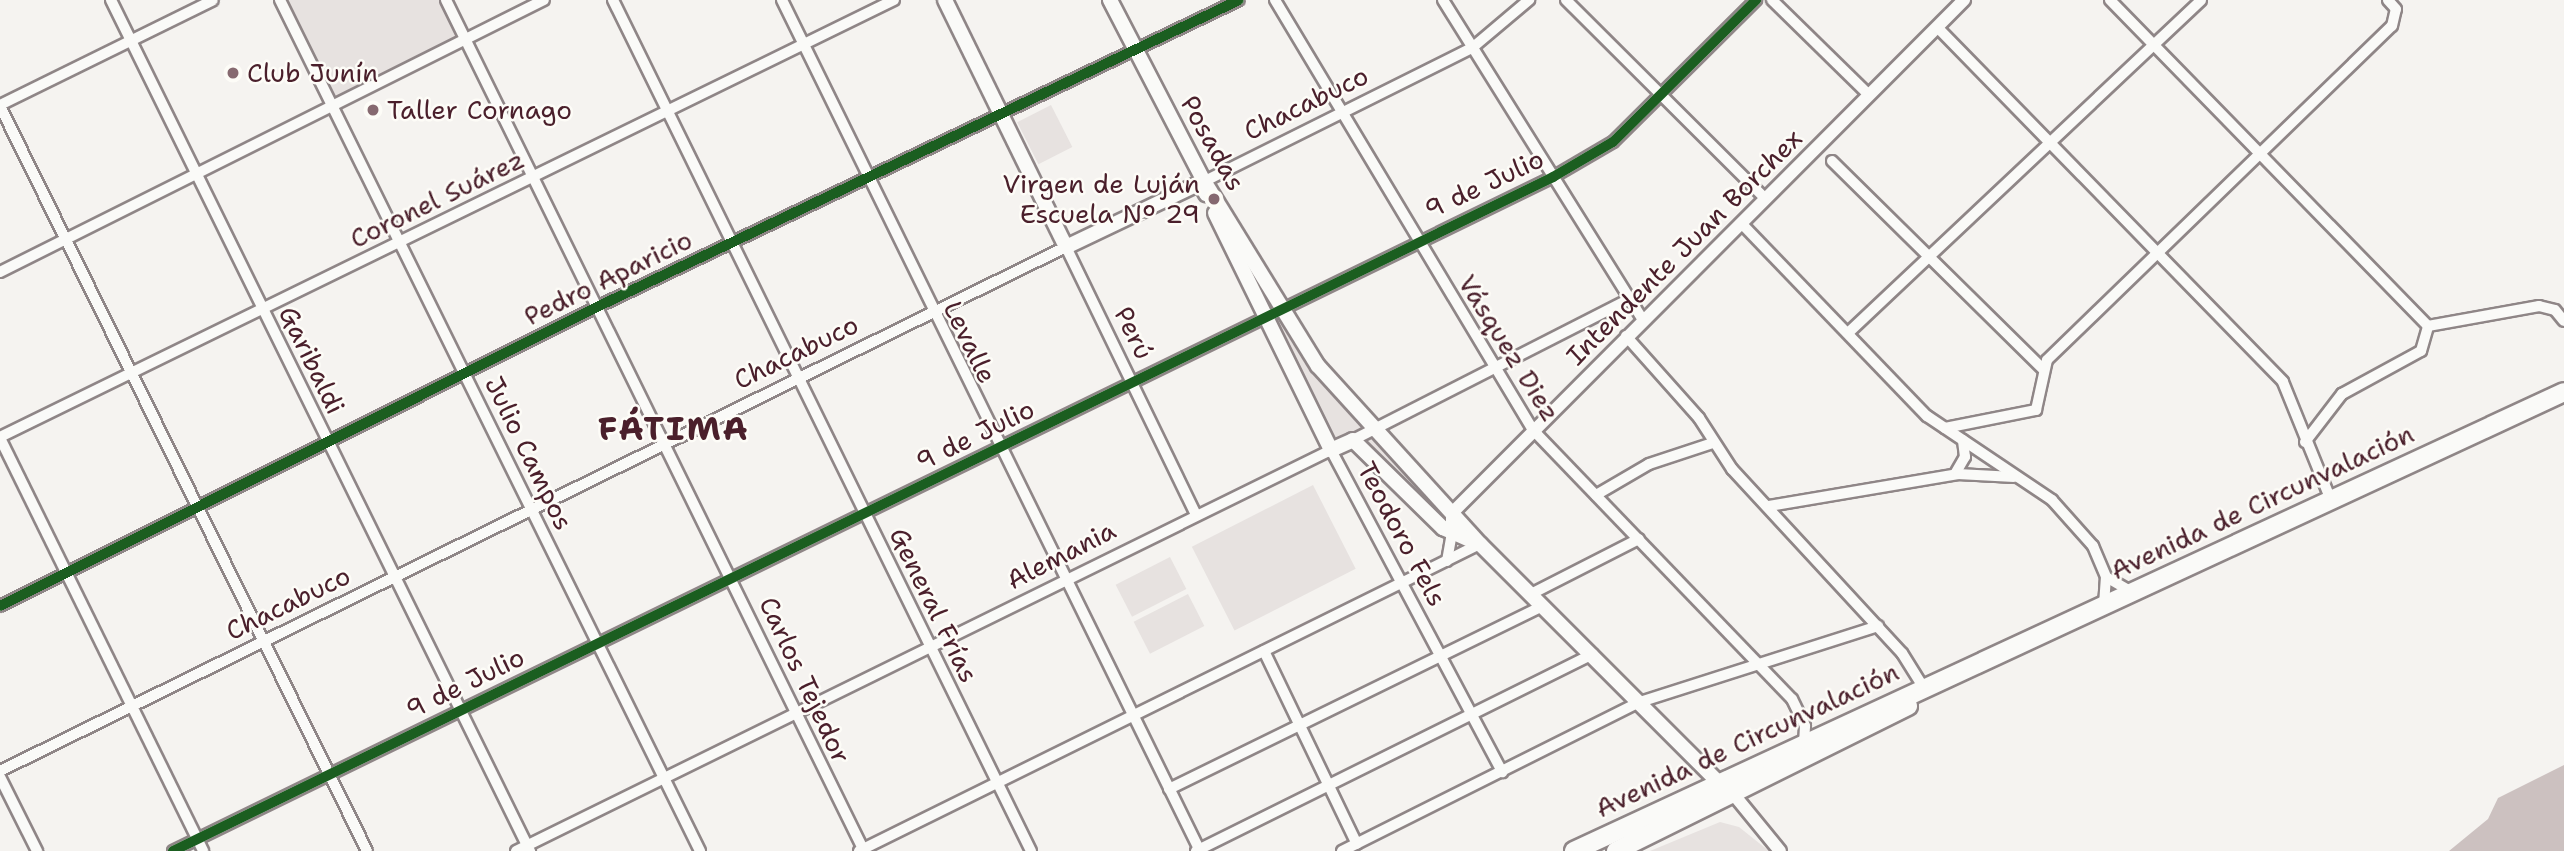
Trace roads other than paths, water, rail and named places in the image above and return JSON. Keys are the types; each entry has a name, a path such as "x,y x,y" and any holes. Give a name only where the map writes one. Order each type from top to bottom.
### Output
{"highway":[{"name":"Avenida de Circunvalación","path":"1574,851 1923,686 2564,392"},
{"name":"Avenida de Circunvalación","path":"1616,851 1833,748 1982,661"}],"main road":[{"name":"Perú","path":"945,0 1066,247"},
{"name":"Posadas","path":"1110,0 1265,314"},
{"name":"Posadas","path":"1202,182 1283,305 1318,366 1480,544 1593,654 1718,784 1735,796"},
{"name":"Chacabuco","path":"1066,247 1202,182"},
{"name":"Teodoro Fels","path":"1265,314 1331,450"},
{"name":"Alemania","path":"1331,450 1353,440"},
{"path":"1353,440 1452,533 1480,544"}],"street":[{"name":"Garibaldi","path":"111,0 529,848"},
{"path":"213,0 0,106 134,371 368,851"},
{"name":"Julio Campos","path":"279,0 335,106 700,851"},
{"name":"Carlos Tejedor","path":"446,0 734,579 861,850"},
{"path":"0,272 544,0"},
{"name":"General Frías","path":"613,0 1031,851"},
{"name":"Levalle","path":"782,0 999,450 1198,850"},
{"name":"Coronel Suárez","path":"0,437 894,0"},
{"name":"Pedro Aparicio","path":"0,606 599,306 1002,116 1239,0"},
{"name":"Vásquez Diez","path":"1275,0 1533,430 1758,661 1801,713 1804,744"},
{"path":"1444,0 1626,301 1642,319"},
{"name":"Chacabuco","path":"1202,182 1472,48 1529,0"},
{"path":"1566,0 1766,199"},
{"name":"9 de Julio","path":"173,851 999,450 1418,239 1553,177 1603,150 1756,0"},
{"path":"1772,0 1869,95"},
{"name":"Intendente Juan Borchex","path":"1452,513 1642,319 1964,0"},
{"path":"2110,0 2428,326"},
{"path":"1848,333 2201,0"},
{"path":"1945,428 2036,410 2042,368 2263,154 2395,19 2388,0"},
{"path":"1938,28 2283,382 2306,446 2330,498"},
{"path":"1832,161 2042,368"},
{"path":"1741,223 1945,428 2019,478 2068,517 2106,577 2132,592"},
{"name":"Chacabuco","path":"0,771 1066,247"},
{"name":"Perú","path":"1066,247 1196,514"},
{"name":"Alemania","path":"1353,440 1626,301"},
{"path":"2428,326 2539,306 2555,310 2564,321"},
{"path":"2306,446 2342,394 2421,351 2428,326"},
{"path":"1626,336 1713,443 1878,625 1923,686"},
{"path":"0,437 203,851"},
{"path":"1955,474 1965,457 1963,440"},
{"path":"1596,495 1649,464 1713,443"},
{"name":"Alemania","path":"516,851 529,848 665,778 932,649 1196,514 1331,450"},
{"name":"Teodoro Fels","path":"1331,450 1399,585 1502,772"},
{"path":"1769,506 1955,474 2019,478"},
{"path":"1447,561 1452,513"},
{"path":"1531,594 1639,539"},
{"path":"861,850 1480,544"},
{"path":"2104,605 2106,577"},
{"path":"1169,789 1543,606"},
{"path":"1342,851 1640,702 1758,661 1878,625"},
{"path":"1264,651 1357,844"},
{"path":"1198,850 1330,789 1593,654"},
{"path":"0,777 37,851"},
{"path":"1735,796 1780,851"}],"place":[{"name":"Club Junín","path":"233,73"},
{"name":"Taller Cornago","path":"373,110"},
{"name":"Virgen de Luján Escuela Nº 29","path":"1214,199"}],"district":[{"name":"FÁTIMA","path":"674,429"}]}
